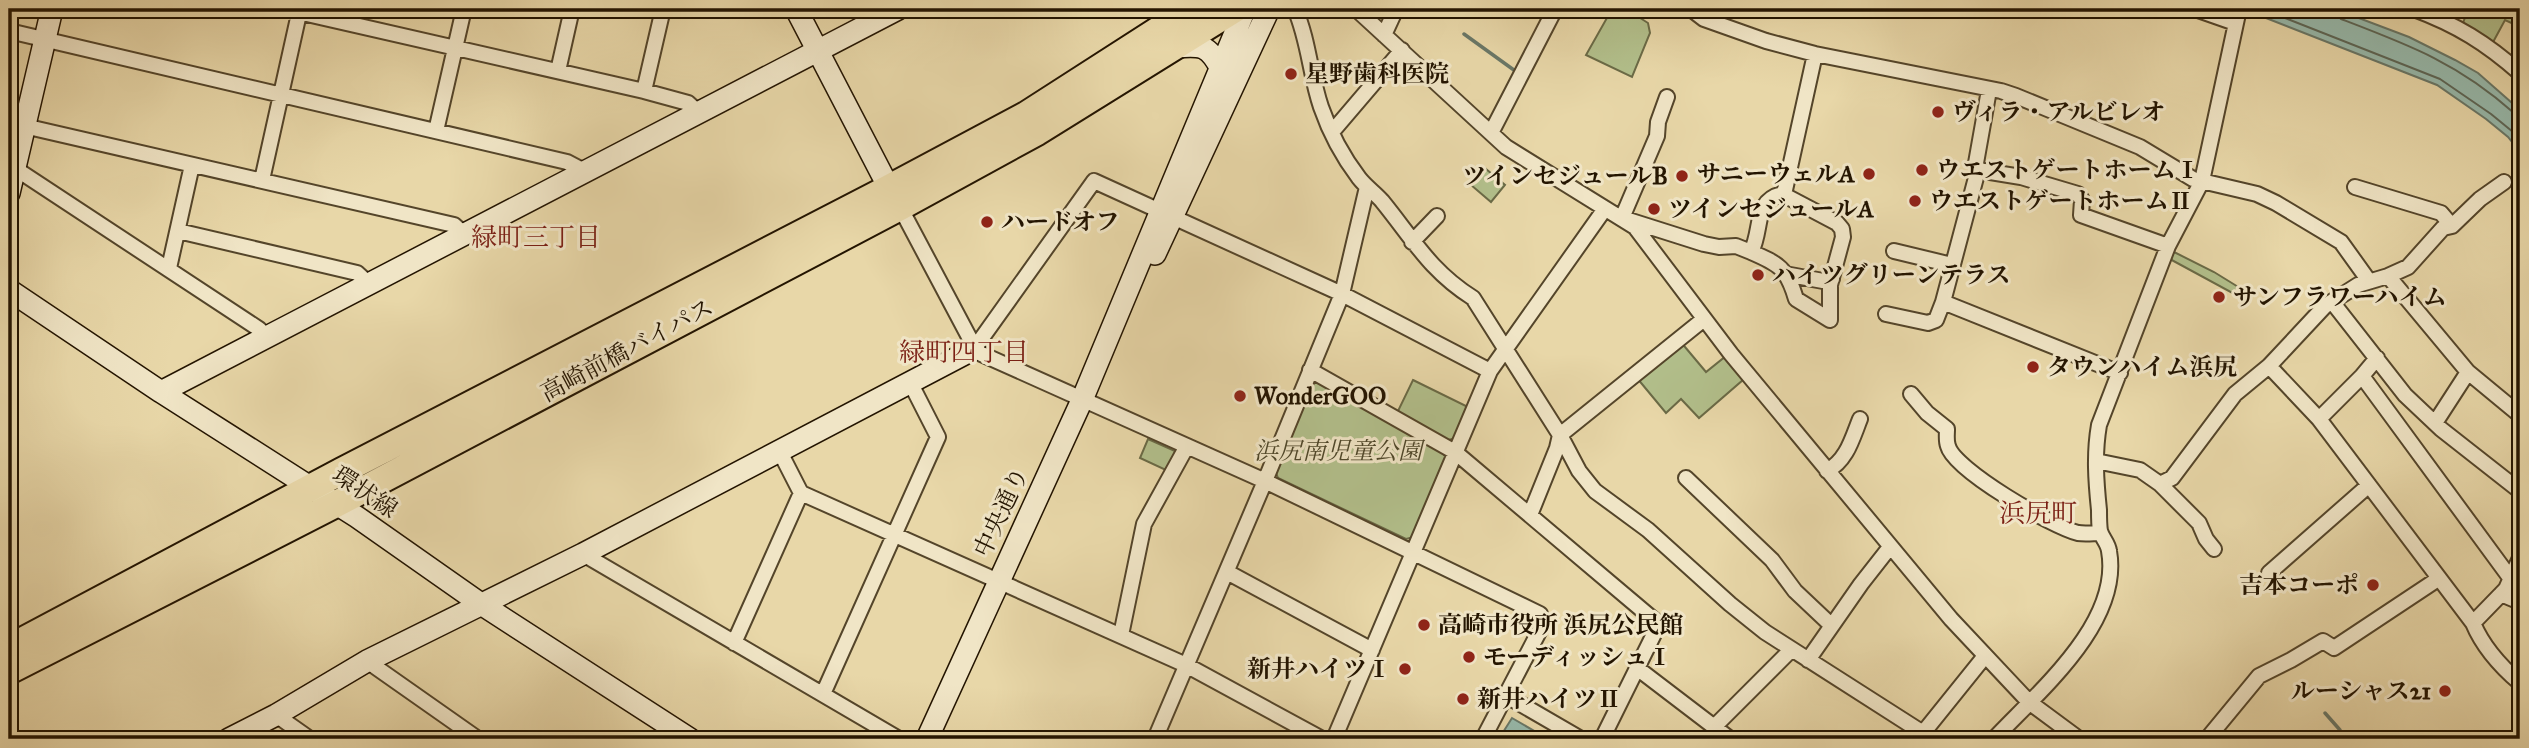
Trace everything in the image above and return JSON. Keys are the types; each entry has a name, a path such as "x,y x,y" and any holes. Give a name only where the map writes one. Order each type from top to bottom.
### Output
{"highway":[{"name":"高崎前橋バイパス","path":"9,671 336,504 894,198 1191,9"},
{"name":"高崎前橋バイパス","path":"9,648 311,487 894,198 1037,132 1235,9"}],"street":[{"path":"9,193 12,166 52,9"},
{"path":"436,131 464,9"},
{"path":"558,71 572,9"},
{"path":"644,91 663,9"},
{"path":"796,9 974,349 1265,481 1540,614 1542,626 1483,739"},
{"path":"161,392 898,9"},
{"name":"中央通り","path":"927,739 1082,400 1122,306 1156,252 1167,214 1245,9"},
{"name":"中央通り","path":"1167,214 1269,9"},
{"path":"1295,9 1310,55 1321,108 1343,155 1367,187 1381,199 1429,263 1454,286 1473,298 1560,435 1579,471 1595,491 1648,530 1730,604 1791,650 1924,736 1985,656"},
{"path":"1356,9 1491,133 1527,161 1604,210 1622,218 1704,244 1718,247 1736,246 1778,264 1791,284 1796,299 1830,320 1832,279 1843,237 1842,229 1837,223 1782,194 1773,196 1762,208 1759,233 1751,252"},
{"path":"1384,35 1396,9"},
{"path":"1491,133 1555,9"},
{"path":"1691,9 1766,41 1815,54 2015,96 2114,136 2202,181 2257,194 2341,242 2369,281"},
{"path":"1993,739 2083,643 2106,595 2111,566 2109,547 2100,533 2095,447 2099,425 2168,247 2202,181 2237,17 2195,9"},
{"path":"2414,9 2476,37 2520,73"},
{"path":"262,180 281,94 295,10 644,91 688,103 699,113"},
{"path":"9,31 567,162 586,172"},
{"path":"1175,47 1205,48 1213,55 1221,69"},
{"path":"1332,132 1402,50"},
{"path":"1782,194 1815,54"},
{"path":"1886,314 1928,323 1936,320 1978,170 1976,159 1989,90"},
{"path":"1622,218 1657,136 1658,122 1667,97"},
{"path":"24,126 454,225 465,235"},
{"path":"169,268 192,165"},
{"path":"12,166 169,268 267,337"},
{"path":"1978,170 2021,177 2078,194 2082,200 2081,215 2168,247"},
{"path":"229,739 367,661 583,554 974,349 1094,181 1342,293 1490,371"},
{"path":"2160,484 2172,478 2235,394 2269,366 2325,306 2333,303 2342,293 2388,276 2414,262 2443,229 2452,226 2504,182"},
{"path":"1155,739 1342,293 1367,187"},
{"path":"2355,187 2441,213 2452,226"},
{"path":"1334,739 1490,371 1604,210"},
{"path":"1412,242 1437,216"},
{"path":"1622,218 1635,227 1704,319 1827,471 1985,656 2029,702 2079,739"},
{"path":"178,231 357,273 369,284"},
{"path":"1894,251 1952,265"},
{"path":"1785,274 1823,281 1832,279"},
{"path":"2388,276 2468,372 2515,410 2520,393"},
{"name":"環状線","path":"9,290 161,392 311,487 481,604 690,739"},
{"path":"1943,302 2120,373"},
{"path":"2333,303 2405,395 2435,423 2520,491"},
{"path":"1531,515 1560,435 1704,319"},
{"path":"2319,419 2377,358"},
{"path":"2269,366 2319,419 2473,623 2477,634 2500,665 2520,682"},
{"path":"1311,370 1455,452 1654,620 1656,630 1602,739"},
{"path":"2435,423 2468,372"},
{"path":"2362,376 2511,579"},
{"path":"823,694 938,437 911,384"},
{"path":"2372,389 2405,395"},
{"path":"1911,394 1927,413 1947,429 1948,447 1956,458 2001,494 2035,514 2079,533 2100,533"},
{"path":"2399,427 2419,408"},
{"path":"1827,471 1844,458 1860,419"},
{"path":"1121,635 1144,524 1188,446"},
{"path":"780,452 801,493 1186,665 1322,739"},
{"path":"2096,461 2140,470 2160,484 2199,523 2206,540 2214,549"},
{"path":"1686,478 1772,560 1795,590 1832,625"},
{"path":"2269,573 2369,485"},
{"path":"734,643 801,493"},
{"path":"1808,660 1890,547"},
{"path":"583,554 899,739"},
{"path":"2473,623 2506,589 2520,558"},
{"path":"1227,572 1372,650"},
{"path":"2207,739 2262,673 2323,641 2334,648 2438,579"},
{"path":"2501,594 2520,602"},
{"path":"1714,727 1791,650"},
{"path":"367,661 478,739"},
{"path":"1637,668 1730,739"},
{"path":"1505,695 1581,739"},
{"path":"275,715 310,739"}],"green space":[{"path":"1612,9 1626,9 1648,23 1650,33 1632,77 1586,55"},
{"path":"2468,9 2520,9 2518,26 2505,20 2492,44 2462,26"},
{"path":"1486,169 1505,185 1491,202 1471,185"},
{"path":"2172,251 2248,293 2249,302 2168,258"},
{"path":"1680,341 1706,372 1726,356 1744,379 1699,418 1681,399 1666,413 1637,378"},
{"path":"1413,380 1468,407 1455,438 1446,441 1397,413"},
{"name":"浜尻南児童公園","path":"1311,381 1318,381 1443,452 1446,459 1414,537 1406,539 1278,478 1275,471"},
{"path":"1148,439 1175,451 1174,462 1168,471 1140,458"}],"water":[{"path":"2243,9 2335,9 2409,37 2455,60 2478,73 2520,110 2520,152 2508,137 2486,119 2437,85"},
{"path":"1512,718 1548,739 1500,737"}],"waterway":[{"path":"1464,34 1518,73"},
{"path":"2325,713 2340,730 2337,739"}],"place":[{"name":"星野歯科医院","path":"1291,74"},
{"name":"ヴィラ・アルビレオ","path":"1938,112"},
{"name":"ウエストゲートホームⅠ","path":"1922,170"},
{"name":"サニーウェルA","path":"1869,174"},
{"name":"ツインセジュールB","path":"1682,176"},
{"name":"ウエストゲートホームⅡ","path":"1915,201"},
{"name":"ツインセジュールA","path":"1654,209"},
{"name":"ハードオフ","path":"987,222"},
{"name":"ハイツグリーンテラス","path":"1758,275"},
{"name":"サンフラワーハイム","path":"2219,297"},
{"name":"タウンハイム浜尻","path":"2033,367"},
{"name":"WonderGOO","path":"1240,396"},
{"name":"吉本コーポ","path":"2373,585"},
{"name":"高崎市役所 浜尻公民館","path":"1424,625"},
{"name":"モーディッシュⅠ","path":"1469,657"},
{"name":"新井ハイツⅠ","path":"1405,669"},
{"name":"ルーシャス21","path":"2445,691"},
{"name":"新井ハイツⅡ","path":"1463,699"}],"district":[{"name":"緑町三丁目","path":"536,237"},
{"name":"緑町四丁目","path":"964,352"},
{"name":"浜尻町","path":"2038,513"}]}
